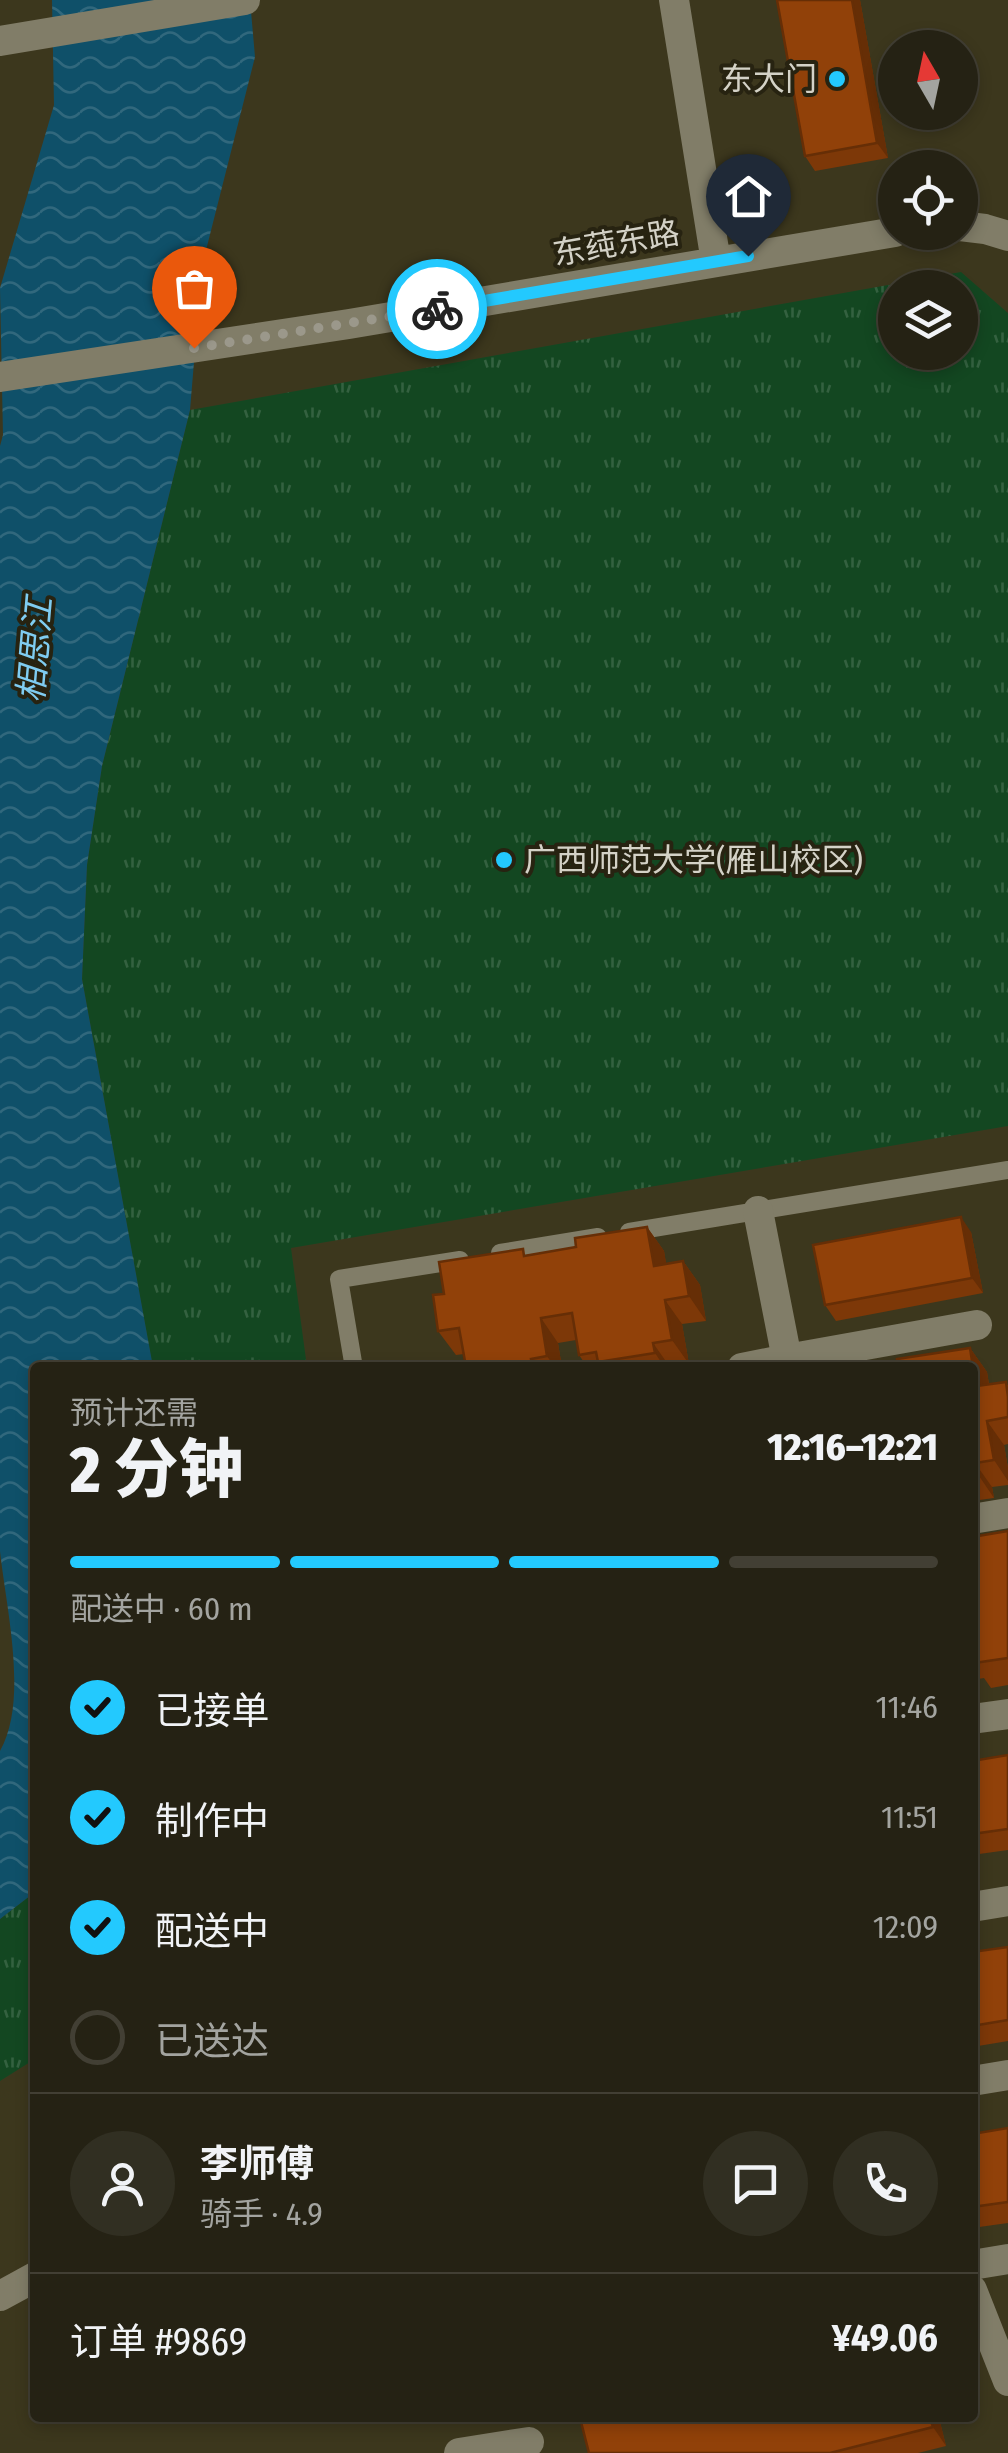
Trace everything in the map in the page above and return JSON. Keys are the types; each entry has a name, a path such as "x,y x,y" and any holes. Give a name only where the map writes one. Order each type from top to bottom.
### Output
{"street":[{"path":"0,41 245,0"},
{"path":"674,0 716,262"},
{"path":"978,228 1008,236"},
{"name":"东莼东路","path":"0,377 349,324 878,235"},
{"path":"758,1211 788,1359"},
{"path":"773,1362 977,1325"},
{"path":"978,1518 1008,1513"},
{"path":"978,1718 1008,1714"},
{"path":"978,1906 1008,1901"},
{"path":"978,2080 1008,2075"},
{"path":"978,2264 1008,2259"},
{"path":"0,2296 30,2281"},
{"path":"978,2305 1008,2381"},
{"path":"459,2453 528,2437"}],"lane":[{"path":"353,1362 339,1279 1008,1170"}],"shaded area":[{"name":"广西师范大学(雁山校区)","path":"0,0 1008,0 1008,2453 0,2453"}],"green space":[{"path":"878,287 878,370 978,370 978,287 1008,313 1008,1126 291,1248 306,1362 152,1362 82,979 87,865 102,766 190,410"},
{"path":"30,1896 30,2062 0,2081 0,1919"}],"water":[{"name":"相思江","path":"52,0 250,0 255,57 202,266 190,410 102,766 87,865 82,979 152,1362 30,1362 30,1896 0,1919 0,1751 9,1730 14,1680 0,1551 0,288 54,105"}],"building":[{"name":"东大门","path":"777,0 852,0 877,143 805,156"},
{"path":"961,1217 972,1278 825,1305 813,1245"},
{"path":"647,1227 654,1266 683,1261 689,1296 665,1300 672,1340 653,1343 655,1353 598,1362 596,1352 579,1355 572,1313 541,1318 547,1356 532,1362 465,1362 459,1328 438,1331 433,1295 444,1294 439,1262 523,1249 524,1256 576,1247 575,1238"},
{"path":"970,1348 972,1362 897,1362 897,1359"},
{"path":"1006,1382 1008,1417 987,1421 994,1460 978,1463 978,1386"},
{"path":"1008,1531 1008,1658 978,1662 978,1536"},
{"path":"1008,1755 1008,1829 978,1833 978,1760"},
{"path":"1008,1947 1008,2020 978,2025 978,1951"},
{"path":"1008,2128 1008,2202 978,2206 978,2133"},
{"path":"581,2422 931,2422 933,2427 830,2453 589,2453"}],"way so far":[{"path":"194,348 437,309"}],"place":[{"name":"东大门","path":"837,79"},
{"name":"广西师范大学(雁山校区)","path":"504,860"}],"route":[{"path":"437,309 748,256"}]}
